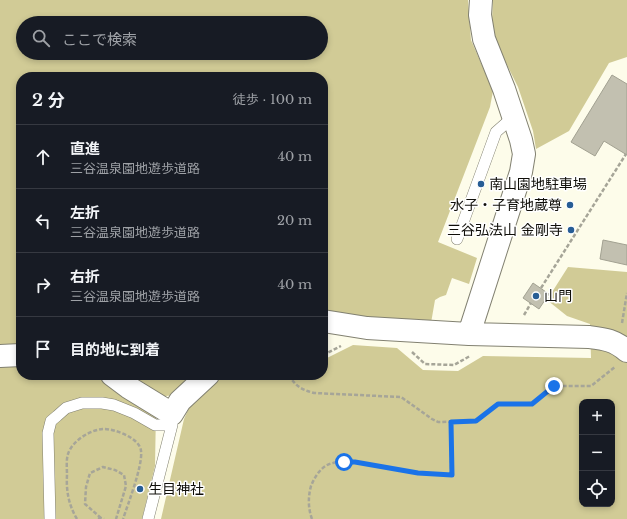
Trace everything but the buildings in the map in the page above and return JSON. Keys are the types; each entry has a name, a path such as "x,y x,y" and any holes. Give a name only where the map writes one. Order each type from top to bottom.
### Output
{"street":[{"path":"472,344 521,172 524,154 521,140 504,89 484,39 480,15 480,0"},
{"path":"328,322 472,344 589,338 605,339 621,353"},
{"path":"0,356 16,355"},
{"path":"119,380 172,420 180,401 203,380"}],"lane":[{"path":"457,239 496,132 513,117"},
{"path":"50,519 48,433 51,421 66,408 82,403 108,404 124,408 155,425 172,420"},
{"path":"148,519 172,420"}],"path":[{"path":"540,288 626,154"},
{"path":"292,380 302,390 314,393 401,397 438,422 476,421 498,404 532,404 554,386 592,386 621,353 627,293"},
{"path":"411,352 425,364 454,365 472,344"},
{"path":"328,352 343,345"},
{"path":"312,519 308,503 309,493 322,468 333,463 355,462 418,473 452,475 451,422"},
{"path":"77,519 68,496 66,480 68,453 76,442 86,434 104,429 126,435 136,440 142,449 141,461 123,519"},
{"path":"103,518 86,504 86,487 90,473 103,467 116,470 124,475 126,486 116,519"},
{"path":"98,519 103,518"}],"shaded area":[{"path":"0,0 468,0 471,40 493,91 490,107 438,242 477,258 469,284 452,278 446,295 435,300 431,323 367,319 328,312 328,72 16,72 16,349 0,350"},
{"path":"493,0 627,0 627,57 609,63 569,131 536,149 533,131 518,87 497,45 492,21"},
{"path":"568,267 627,272 627,519 161,519 184,419 192,401 215,380 328,380 328,358 353,345 397,348 423,370 458,371 483,356 591,358 590,324 567,316 547,300"},
{"path":"0,361 16,361 16,380 110,380 156,410 155,466 142,519 0,519"},
{"path":"130,380 192,380 177,395 154,397"}],"place":[{"name":"南山園地駐車場","path":"481,184"},
{"name":"水子・子育地蔵尊","path":"570,205"},
{"name":"三谷弘法山 金剛寺","path":"571,230"},
{"name":"山門","path":"536,296"},
{"name":"生目神社","path":"140,489"}],"route":[{"path":"344,462 355,462 418,473 452,475 451,422 476,421 498,404 532,404 554,386"}]}
